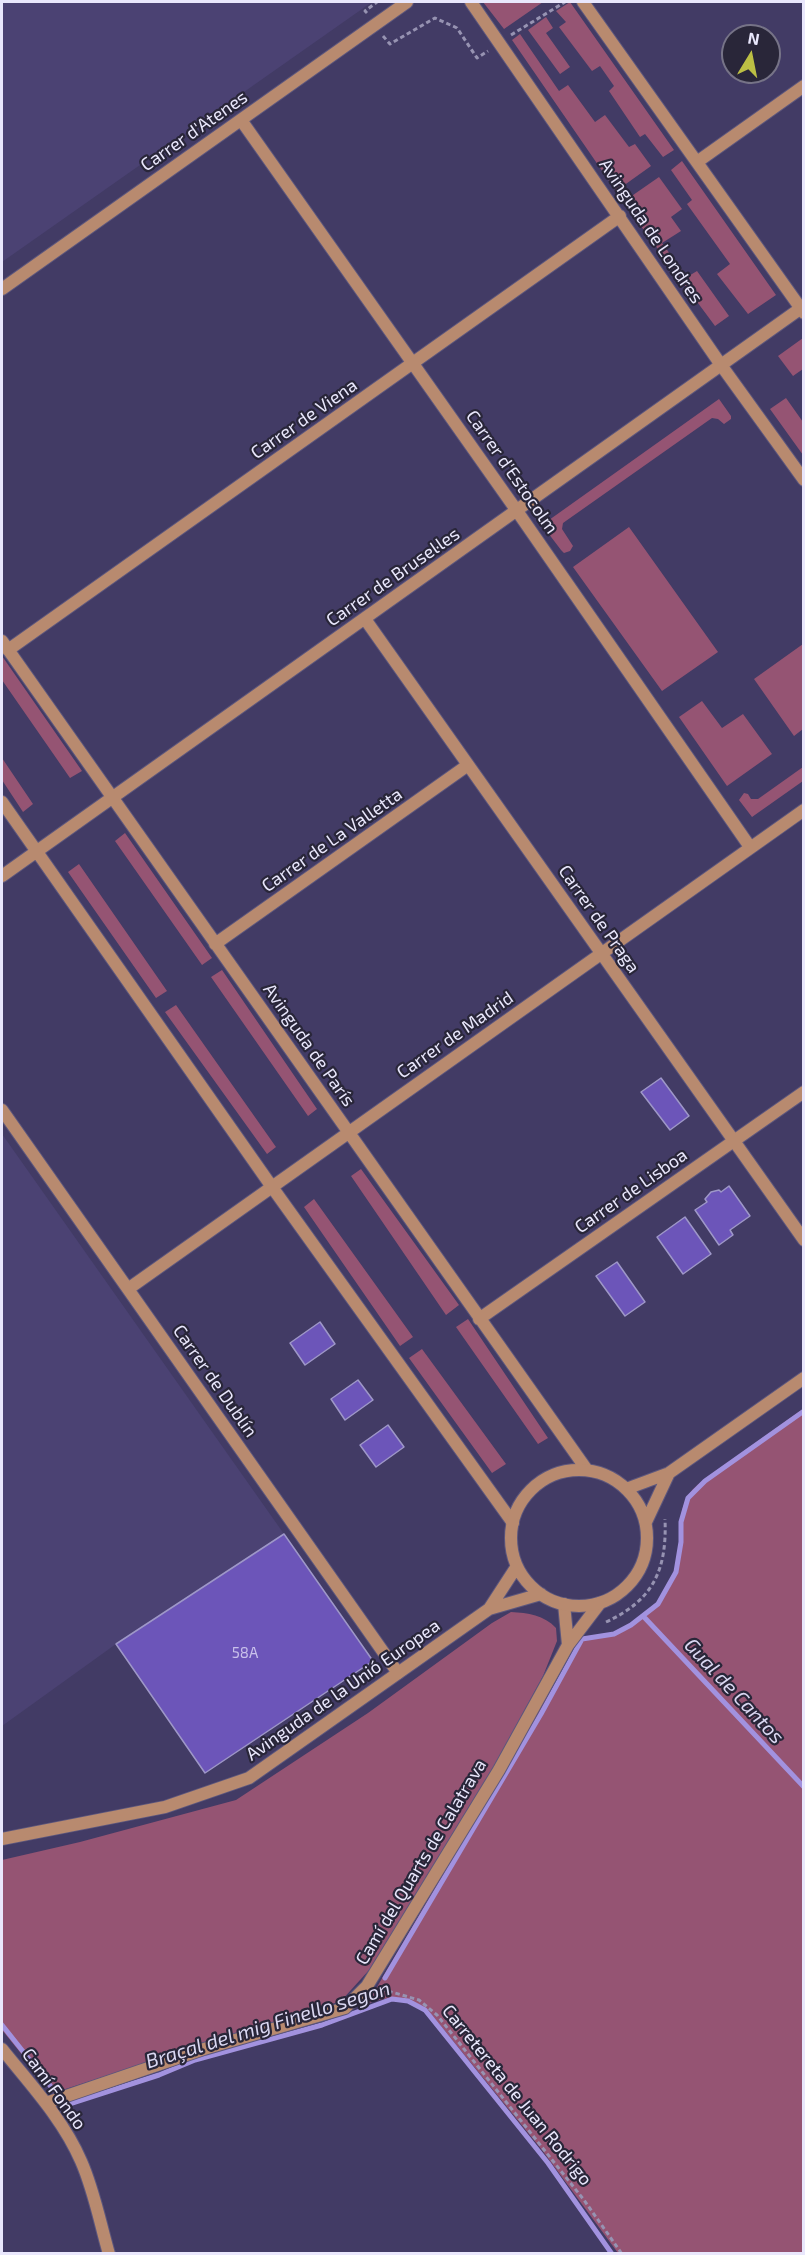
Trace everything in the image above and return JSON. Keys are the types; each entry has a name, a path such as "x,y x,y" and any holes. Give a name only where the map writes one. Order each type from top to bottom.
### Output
{"street":[{"name":"Carrer d'Atenes","path":"2,289 407,2"},
{"name":"Avinguda de Londres","path":"471,2 721,365 804,480"},
{"path":"583,2 802,309"},
{"path":"697,162 804,86"},
{"name":"Carrer d'Estocolm","path":"241,120 517,511 750,847"},
{"name":"Carrer de Viena","path":"5,645 412,364 620,216"},
{"name":"Carrer de Brusel·les","path":"2,876 802,309"},
{"name":"Carrer de Praga","path":"365,619 804,1240"},
{"name":"Avinguda de París","path":"5,645 587,1470"},
{"name":"Carrer de La Valletta","path":"215,944 468,765"},
{"path":"2,802 272,1187 513,1523"},
{"name":"Carrer de Madrid","path":"128,1289 804,810"},
{"name":"Carrer de Lisboa","path":"479,1319 804,1092"},
{"name":"Carrer de Dublín","path":"2,1110 398,1673"},
{"path":"626,1489 669,1473 804,1378"},
{"path":"587,1470 608,1476 626,1489 638,1504 646,1522 647,1542 643,1562 633,1580 618,1594 600,1603 582,1606 564,1604 541,1594 523,1577 511,1545 513,1523 520,1504 532,1488 549,1477 567,1471 587,1470"},
{"path":"646,1522 669,1473"},
{"name":"Avinguda de la Unió Europea","path":"489,1609 517,1566"},
{"name":"Avinguda de la Unió Europea","path":"2,1839 165,1807 249,1778 489,1609 541,1594"},
{"name":"Camí del Quarts de Calatrava","path":"46,2103 204,2049 345,2007 367,1986 498,1770 568,1645 600,1603"},
{"path":"564,1604 568,1645"},
{"name":"Camí Fondo","path":"2,2049 46,2103 82,2163 109,2253"}],"path":[{"path":"377,2 365,10 390,44 435,18 457,28 477,58 565,2"},
{"path":"601,1623 635,1606 655,1581 664,1557 665,1517"},
{"name":"Carretereta de Juan Rodrigo","path":"367,1986 419,2000 437,2014 584,2200 622,2253"}],"shaded area":[{"path":"2,2 372,2 2,262"},
{"path":"483,2 543,2 504,29"},
{"path":"570,2 674,150 663,157 645,134 640,137 609,91 614,86 600,66 592,71 559,27 566,22 556,11"},
{"path":"546,17 553,28 546,33 570,67 560,74 528,30"},
{"path":"520,34 559,91 568,85 595,122 605,115 629,147 635,144 651,166 616,191 512,40"},
{"path":"682,161 776,295 748,314 717,274 730,264 687,204 692,200 671,170"},
{"path":"659,177 682,209 671,217 681,231 662,243 687,277 697,271 729,316 715,326 623,202"},
{"path":"803,338 803,369 793,376 778,356"},
{"path":"786,398 803,422 803,455 770,409"},
{"path":"719,399 731,419 724,424 712,418 563,523 562,529 573,546 570,551 564,553 561,550 542,525"},
{"path":"629,527 718,652 662,691 573,567"},
{"path":"803,644 803,729 794,736 754,679"},
{"path":"2,656 82,771 70,778 2,680"},
{"path":"702,701 722,728 743,714 772,754 727,786 679,717"},
{"path":"2,758 33,804 23,812 2,780"},
{"path":"803,767 803,781 752,817 739,800 744,793 748,794 751,799 758,799"},
{"path":"125,833 212,958 202,965 115,841"},
{"path":"79,864 167,991 156,998 68,872"},
{"path":"222,970 317,1109 308,1116 211,977"},
{"path":"176,1005 276,1147 267,1154 165,1012"},
{"path":"2,1134 284,1534 116,1644 2,1726"},
{"path":"361,1169 459,1305 446,1315 351,1176"},
{"path":"314,1199 413,1337 400,1346 304,1207"},
{"path":"468,1319 548,1438 538,1444 456,1327"},
{"path":"422,1349 506,1464 492,1473 409,1358"},
{"path":"803,1409 803,2253 618,2253 542,2150 427,2009 411,2001 398,1998 367,2004 580,1641 624,1628 652,1608 666,1589 673,1574 678,1551 681,1514 684,1503 691,1492 706,1478"},
{"path":"511,1612 541,1617 556,1628 557,1641 543,1676 471,1809 370,1969 341,2001 53,2093 2,2030 2,1860 80,1842 236,1800 368,1713 492,1623"}],"building":[{"path":"661,1078 689,1116 670,1130 641,1092"},
{"path":"729,1186 750,1216 730,1230 733,1235 719,1245 695,1210 707,1202 705,1199 711,1192 719,1190 721,1192"},
{"path":"685,1217 711,1254 683,1274 657,1237"},
{"path":"617,1262 645,1302 625,1316 596,1276"},
{"path":"320,1322 335,1344 305,1365 290,1343"},
{"path":"358,1380 373,1400 345,1420 331,1399"},
{"path":"388,1425 404,1447 376,1467 360,1445"},
{"path":"284,1534 373,1661 205,1773 116,1644"}],"waterway":[{"path":"385,1978 541,1714 582,1639 614,1634 631,1625 658,1604 676,1572 681,1542 681,1522 688,1498 705,1481 804,1411"},
{"name":"Gual de Cantos","path":"644,1617 804,1787"},
{"name":"Braçal del mig Finello segon","path":"66,2105 159,2075 195,2060 322,2025 392,1999 408,2001 425,2010 548,2163 612,2254"},
{"name":"Braçal del mig Finello segon","path":"2,2025 56,2093"}]}
